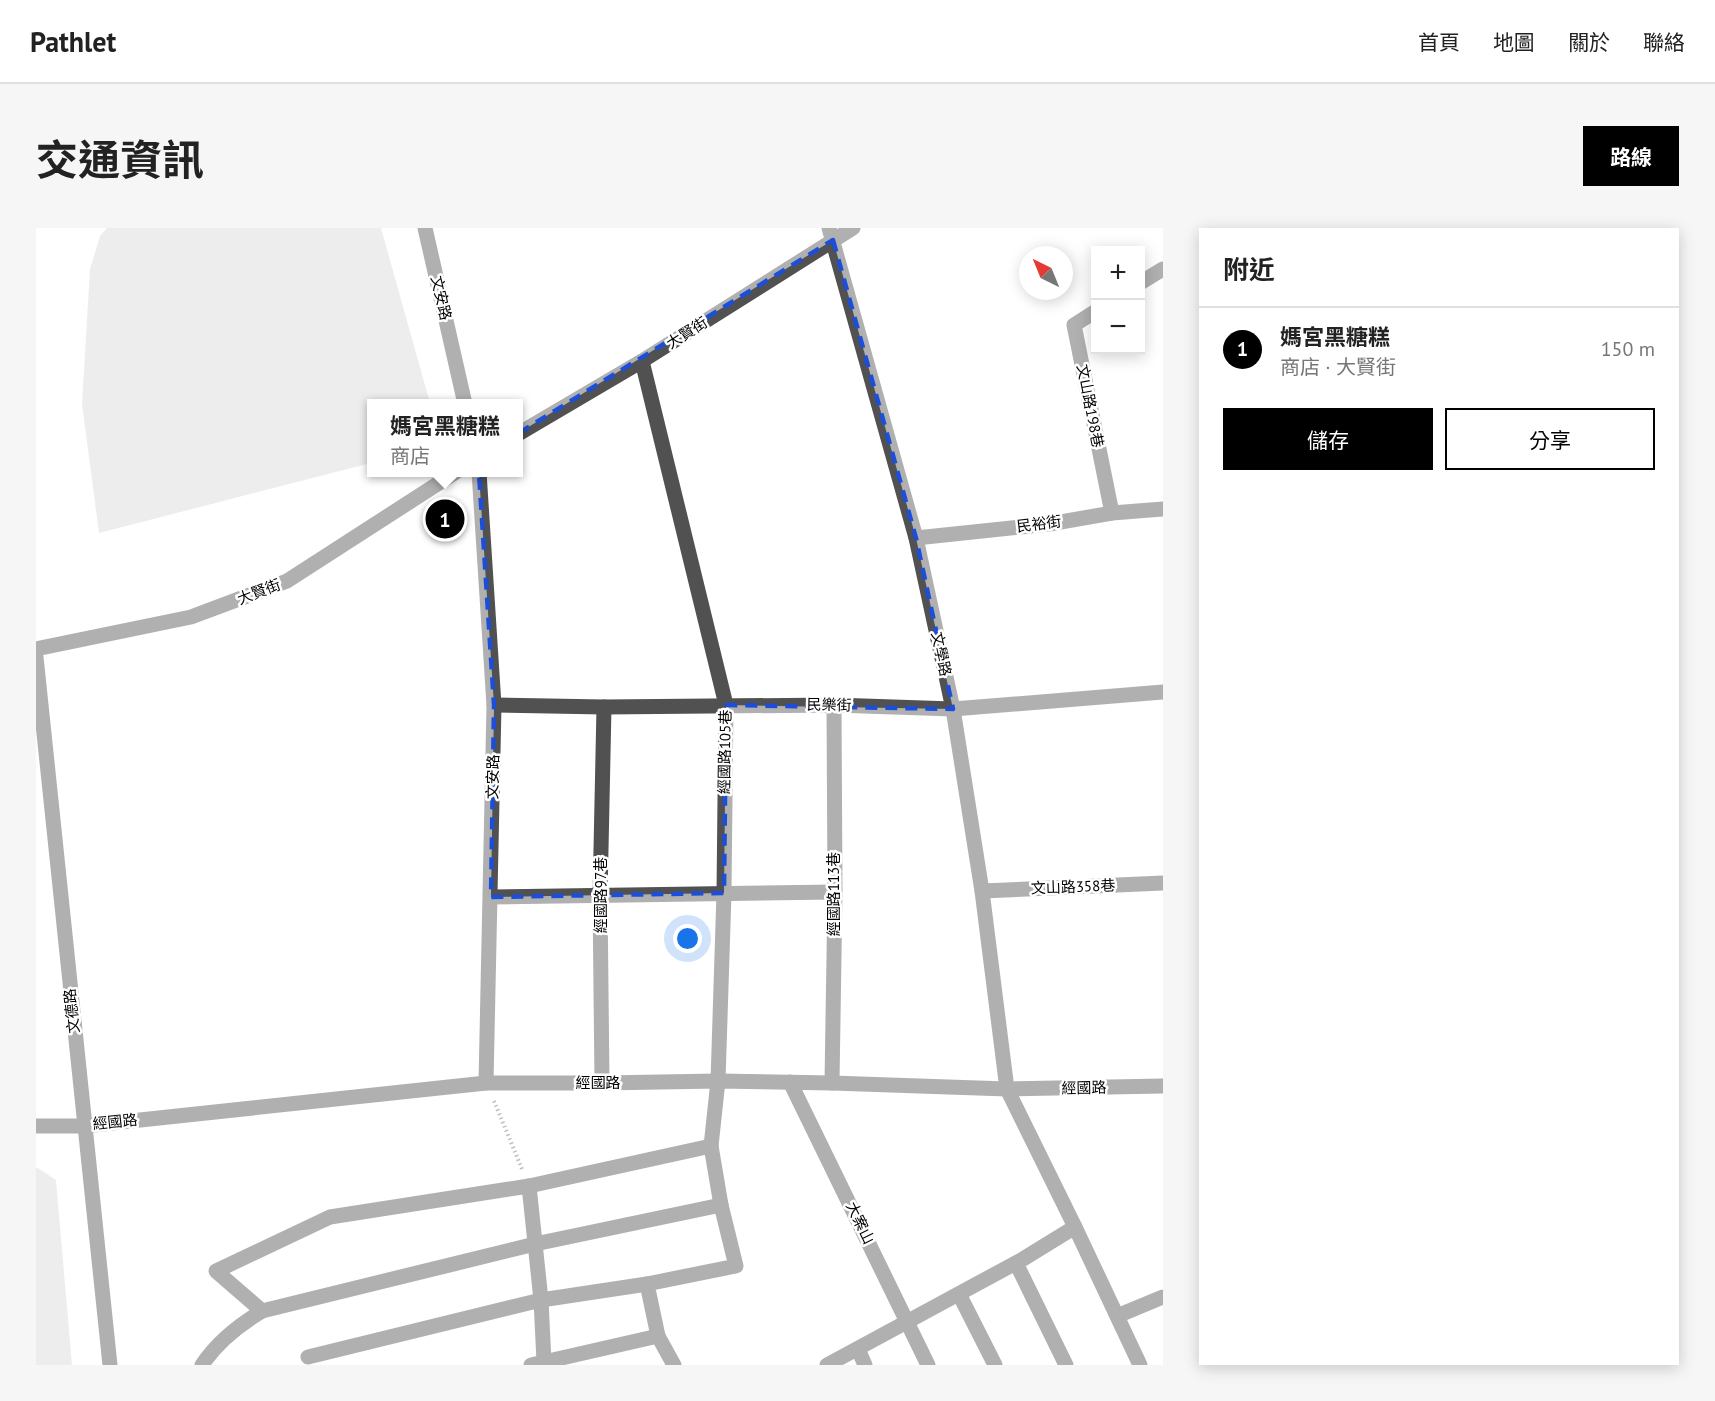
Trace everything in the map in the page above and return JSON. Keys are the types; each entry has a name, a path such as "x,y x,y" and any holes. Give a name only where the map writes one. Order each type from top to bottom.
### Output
{"street":[{"name":"文安路","path":"424,228 464,399"},
{"name":"大賢街","path":"523,432 642,362 831,234 853,228"},
{"name":"文學路","path":"831,234 915,538 953,709 982,891 1007,1089"},
{"path":"1145,280 1163,269"},
{"name":"文山路198巷","path":"1091,314 1074,325 1112,513"},
{"name":"經國路105巷","path":"642,362 726,705 724,893 718,1081 711,1146 735,1266 647,1284"},
{"name":"大賢街","path":"36,649 192,617 287,581 448,477"},
{"name":"文安路","path":"479,477 494,705 486,1083"},
{"name":"民裕街","path":"915,538 1049,524 1112,513 1163,509"},
{"name":"文德路","path":"36,657 110,1365"},
{"name":"民樂街","path":"494,705 604,707 834,705 953,709 1163,692"},
{"name":"經國路113巷","path":"832,1083 835,892 834,705"},
{"name":"經國路97巷","path":"602,1083 600,897 604,707"},
{"name":"文山路358巷","path":"982,891 1163,883"},
{"path":"491,897 835,892"},
{"name":"經國路","path":"36,1126 84,1126 486,1083 718,1081 1007,1089 1163,1086"},
{"name":"大案山","path":"790,1082 928,1365"},
{"path":"1007,1089 1140,1365"},
{"path":"262,1311 216,1271 330,1217 529,1186 711,1146"},
{"path":"529,1186 542,1300 539,1364 658,1336"},
{"path":"202,1365 236,1327 262,1311 535,1244 721,1205"},
{"path":"827,1365 1016,1263 1075,1227"},
{"path":"1016,1263 1066,1365"},
{"path":"308,1357 542,1300 647,1284 658,1336 674,1365"},
{"path":"959,1294 995,1365"},
{"path":"1117,1316 1163,1297"},
{"path":"858,1348 866,1365"}],"path":[{"path":"486,1083 529,1186"}],"highlighted area":[{"path":"833,240 916,538 953,709 726,705 724,893 491,897 494,705 478,458"}],"shaded area":[{"path":"107,228 381,228 429,399 367,399 367,464 99,533 82,404 90,269 100,236"},
{"path":"36,1167 56,1180 72,1365 36,1365"}],"place":[{"name":"媽宮黑糖糕","path":"445,519"}]}
